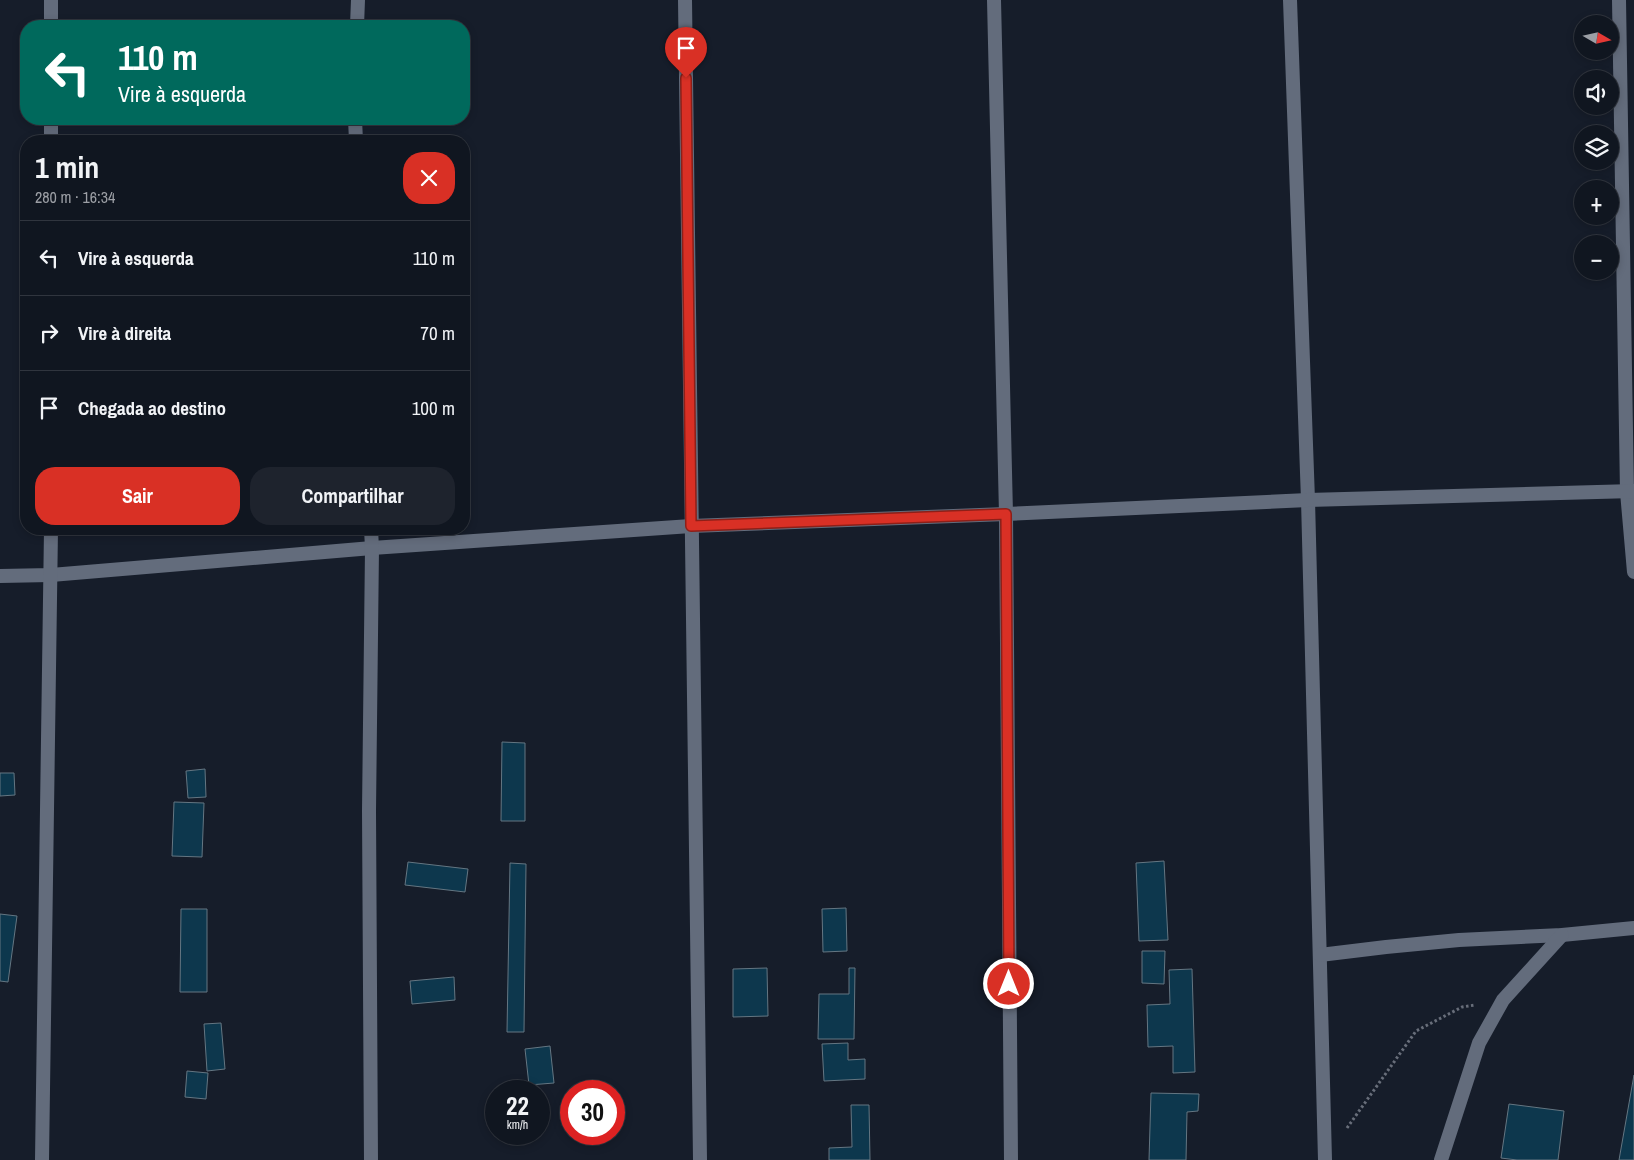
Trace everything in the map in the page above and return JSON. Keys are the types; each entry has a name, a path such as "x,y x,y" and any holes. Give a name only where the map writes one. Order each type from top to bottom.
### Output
{"street":[{"path":"51,0 51,20"},
{"path":"357,20 358,0"},
{"path":"685,0 700,1160"},
{"path":"994,0 1006,514 1010,1160"},
{"path":"1290,0 1308,500 1325,1159"},
{"path":"1618,0 1630,491 1634,572"},
{"path":"0,576 51,575 372,548 691,526 1308,500 1630,491"},
{"path":"42,1160 51,535"},
{"path":"370,1160 369,801 371,535"},
{"path":"1320,955 1386,946 1562,935 1634,928"},
{"path":"1441,1160 1478,1043 1503,1000 1562,935"}],"path":[{"path":"1325,1159 1416,1031 1462,1007 1503,1000"}],"building":[{"path":"502,742 525,743 525,821 501,821"},
{"path":"205,769 206,797 188,798 186,771"},
{"path":"0,773 14,773 15,795 0,796"},
{"path":"174,802 204,803 202,857 172,856"},
{"path":"1164,861 1168,940 1139,941 1136,863"},
{"path":"408,862 468,869 465,892 405,885"},
{"path":"510,863 526,864 524,1032 507,1032"},
{"path":"846,908 847,951 823,952 822,909"},
{"path":"181,909 207,909 207,992 180,992"},
{"path":"0,914 17,916 8,982 0,981"},
{"path":"1142,951 1165,951 1164,984 1142,983"},
{"path":"767,968 768,1016 733,1017 733,969"},
{"path":"849,968 855,968 854,1039 818,1039 819,994 849,994"},
{"path":"1192,969 1195,1072 1173,1073 1173,1046 1148,1047 1147,1005 1170,1004 1169,970"},
{"path":"454,977 455,1000 412,1004 410,981"},
{"path":"221,1023 225,1069 207,1071 204,1024"},
{"path":"848,1043 848,1060 865,1059 865,1079 824,1081 822,1044"},
{"path":"550,1046 554,1083 550,1083 550,1080 528,1080 525,1049"},
{"path":"187,1071 208,1073 206,1099 185,1097"},
{"path":"1634,1075 1634,1160 1619,1160"},
{"path":"1151,1093 1199,1094 1198,1111 1187,1112 1186,1160 1149,1160"},
{"path":"1509,1104 1564,1111 1558,1160 1501,1158"},
{"path":"851,1105 869,1105 870,1160 829,1160 829,1148 852,1147"}],"route":[{"path":"686,78 691,526 1006,514 1009,984"}]}
